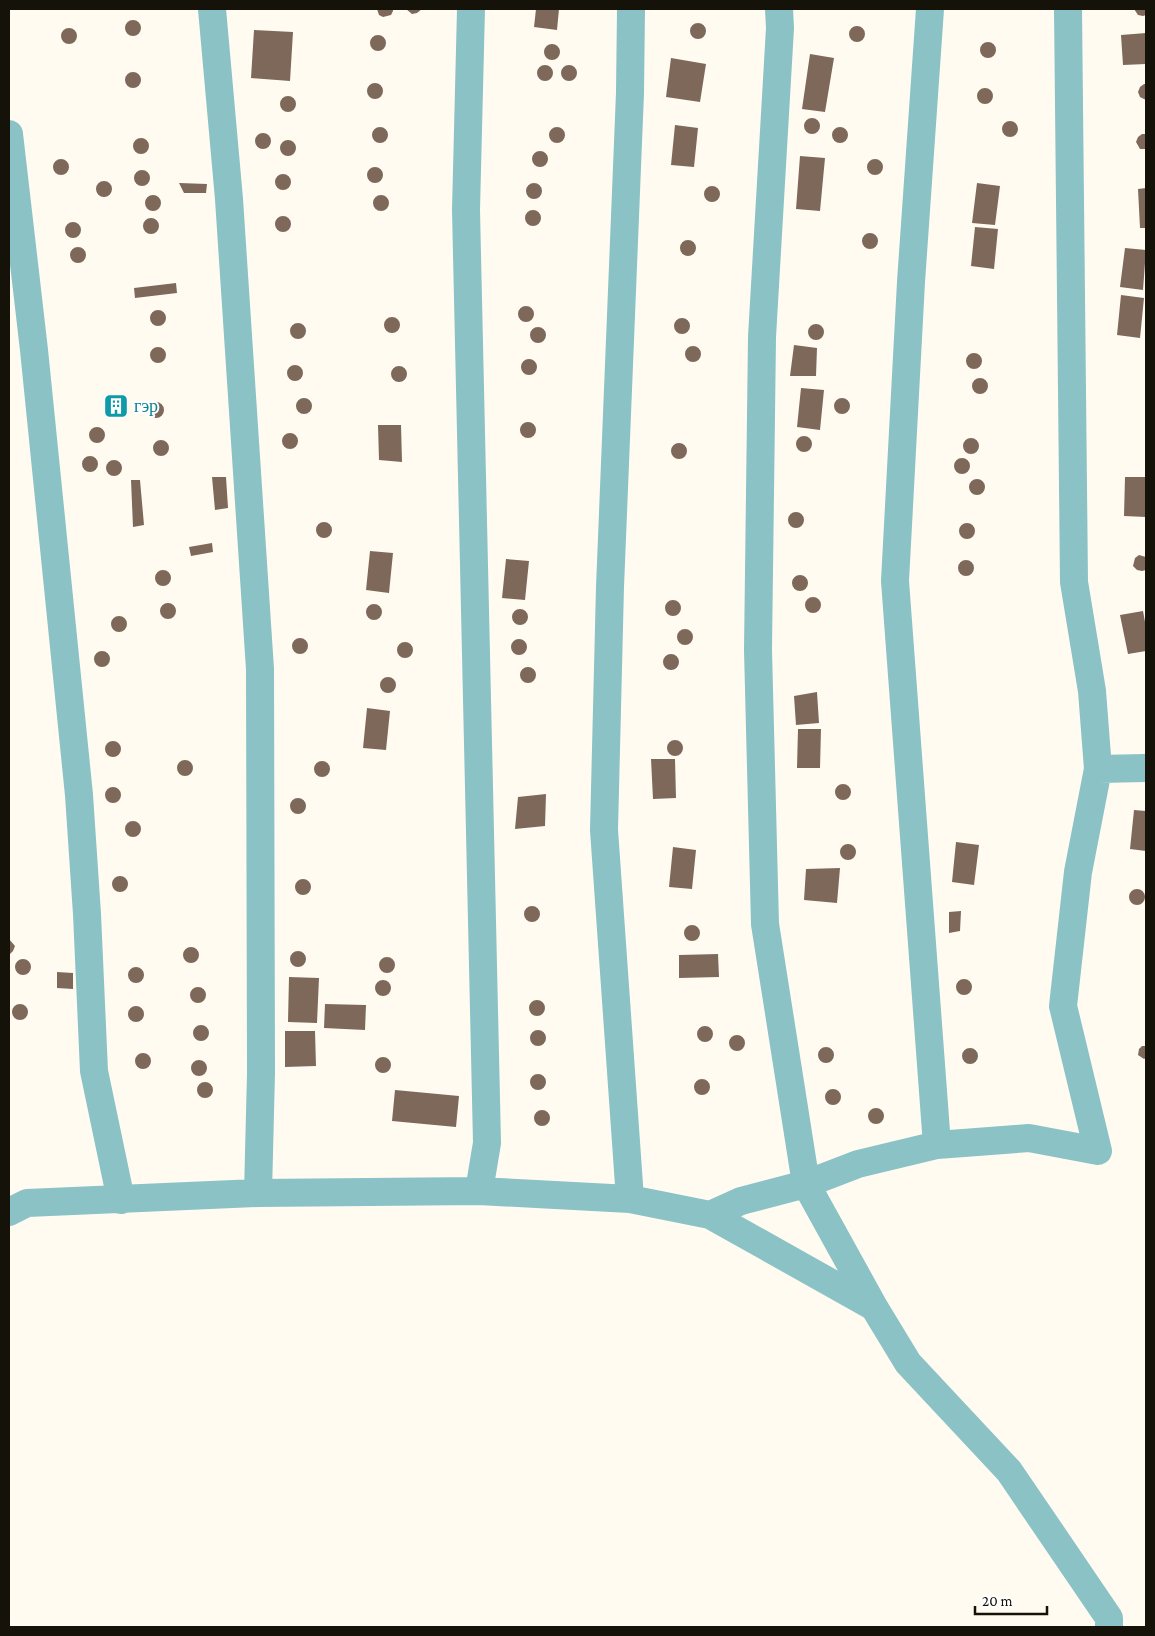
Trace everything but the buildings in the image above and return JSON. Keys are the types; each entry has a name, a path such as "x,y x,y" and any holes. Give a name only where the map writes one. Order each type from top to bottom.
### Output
{"street":[{"path":"212,9 229,199 260,669 261,1073 258,1193"},
{"path":"471,9 466,220 487,1143 479,1191"},
{"path":"630,1199 604,830 610,587 630,93 631,9"},
{"path":"779,9 780,28 762,337 758,660 765,924 806,1184 874,1308 908,1363 1009,1471 1109,1618 1109,1627"},
{"path":"930,9 911,282 895,581 937,1145"},
{"path":"710,1215 741,1201 806,1184 858,1164 937,1145 1029,1138 1098,1151 1063,1006 1078,872 1098,769 1092,691 1074,582 1068,9"},
{"path":"9,134 34,350 78,795 87,914 94,1071 121,1200"},
{"path":"1098,769 1146,768"},
{"path":"9,1212 27,1203 258,1193 479,1191 630,1199 710,1215 874,1308"}],"place":[{"name":"гэр","path":"116,406"}]}
